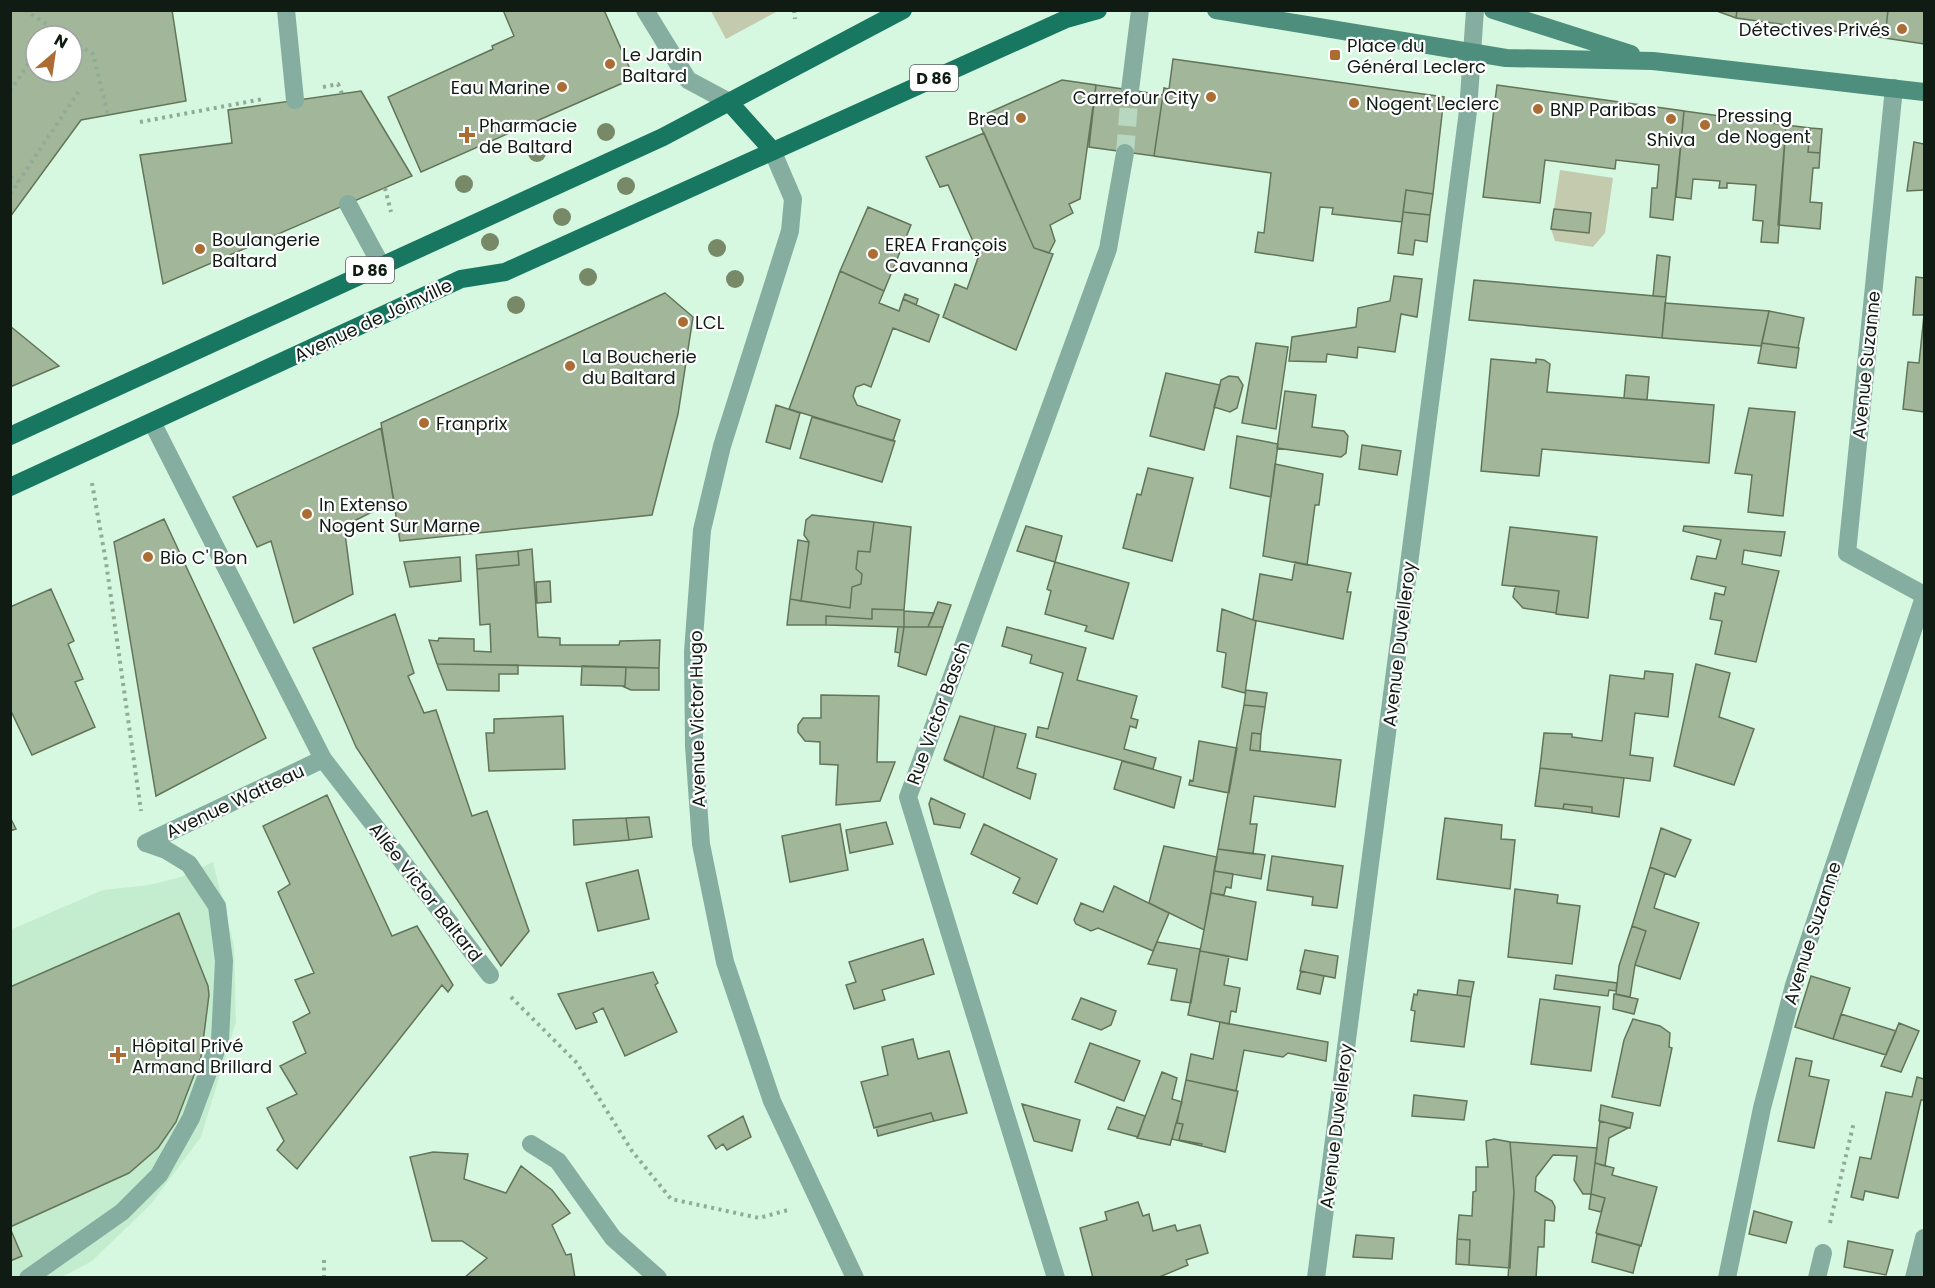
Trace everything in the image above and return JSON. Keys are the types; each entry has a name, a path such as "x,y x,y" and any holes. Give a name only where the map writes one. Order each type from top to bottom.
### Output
{"main road":[{"name":"Avenue de Joinville","path":"10,487 461,279 505,272 772,150 1066,20 1098,10"},
{"path":"1216,10 1506,58 1653,61 1924,92"},
{"path":"1494,10 1653,61"},
{"name":"D 86","path":"10,436 663,136 895,13"},
{"path":"729,102 772,150"}],"street":[{"path":"286,10 295,100"},
{"path":"645,10 688,80 729,102"},
{"path":"1130,90 1140,10"},
{"name":"Avenue Duvelleroy","path":"1316,1278 1473,53 1474,10"},
{"name":"Avenue Suzanne","path":"1727,1278 1762,1108 1794,985 1924,596 1847,553 1894,88"},
{"name":"Avenue Victor Hugo","path":"772,150 793,199 790,231 722,446 702,530 693,652 694,746 701,844 725,962 772,1101 855,1278"},
{"name":"Rue Victor Basch","path":"1056,1278 908,797 1108,249 1125,153"},
{"path":"348,204 381,265"},
{"name":"Allée Victor Baltard","path":"152,422 323,759 490,975"},
{"name":"Avenue Watteau","path":"146,843 323,759"},
{"path":"28,1278 122,1212 159,1174 191,1118 220,1040 224,961 217,906 189,864 166,850 146,843"},
{"path":"531,1144 558,1161 613,1238 658,1278"},
{"path":"1914,1278 1924,1238"},
{"path":"1817,1278 1822,1253"}],"path":[{"path":"25,10 46,24"},
{"path":"794,10 795,19"},
{"path":"84,48 93,54 108,115"},
{"path":"10,91 24,70"},
{"path":"10,194 79,91"},
{"path":"140,122 189,113"},
{"path":"10,177 19,182"},
{"path":"385,188 391,212"},
{"path":"86,450 106,561 146,843"},
{"name":"Allée Victor Baltard","path":"490,975 577,1063 632,1151 671,1199 759,1218 818,1201"},
{"path":"1822,1253 1854,1122"},
{"path":"324,1260 324,1278"}],"shaded area":[{"path":"711,11 778,11 726,39"},
{"path":"1560,170 1613,178 1605,233 1593,247 1555,241 1551,229 1589,232 1591,213 1554,209"},
{"name":"Hôpital Privé Armand Brillard","path":"213,862 234,946 236,1022 201,1137 150,1205 92,1261 62,1277 11,1277 10,930 103,890 149,885 181,877"}],"building":[{"path":"10,10 172,10 186,101 81,120 10,217"},
{"path":"503,10 604,10 634,78 421,172 388,97 493,49 492,46 514,36"},
{"path":"1714,10 1737,10 1736,18"},
{"path":"1737,10 1888,10 1885,38 1736,18"},
{"path":"1888,10 1924,10 1924,44 1885,38"},
{"path":"1173,59 1444,97 1433,194 1406,190 1402,222 1332,214 1333,208 1320,207 1313,261 1255,252 1258,232 1264,233 1271,173 1154,156 1164,88 1169,89"},
{"path":"1062,80 1096,85 1080,199 1069,204 1073,213 1050,225 1055,241 1049,253 1034,248 977,118"},
{"path":"1096,85 1163,95 1154,156 1089,147"},
{"path":"1497,85 1684,111 1673,220 1650,217 1652,188 1657,188 1659,165 1616,160 1615,169 1545,160 1540,203 1483,197"},
{"path":"361,91 412,176 163,284 140,155 232,143 228,110"},
{"path":"1684,111 1786,125 1778,243 1761,242 1763,221 1753,220 1756,185 1727,183 1727,188 1719,188 1720,181 1693,179 1691,199 1676,197"},
{"path":"1786,125 1810,128 1808,152 1820,153 1819,168 1813,168 1810,202 1822,203 1820,229 1778,225"},
{"path":"1810,128 1822,129 1820,153 1808,152"},
{"path":"984,133 1034,248 1053,254 1016,350 943,317 955,284 967,289 979,255 948,185 940,187 926,157"},
{"path":"1914,142 1924,144 1924,190 1907,191"},
{"path":"1406,190 1433,194 1430,215 1403,212"},
{"name":"EREA François Cavanna","path":"868,207 911,225 884,291 840,271"},
{"path":"1554,209 1591,213 1589,233 1551,229"},
{"path":"1403,212 1430,215 1427,242 1415,240 1413,255 1398,253"},
{"path":"1657,255 1670,257 1666,297 1653,296"},
{"path":"840,271 884,291 879,303 899,311 903,299 939,315 929,342 893,328 871,387 864,384 856,387 853,396 857,405 900,420 893,441 789,409"},
{"path":"1394,276 1422,279 1417,317 1401,314 1395,352 1358,347 1357,358 1327,354 1326,362 1289,361 1292,337 1356,327 1358,308 1390,301"},
{"path":"1916,277 1924,278 1924,315 1913,315"},
{"path":"1474,280 1666,297 1662,338 1469,320"},
{"path":"665,293 693,317 678,414 652,515 400,541 381,423"},
{"path":"905,294 918,299 916,305 903,299"},
{"path":"1665,303 1769,311 1761,346 1662,338"},
{"path":"1769,311 1804,318 1798,348 1762,343"},
{"path":"1924,315 1924,412 1903,409 1908,362 1919,363"},
{"path":"10,326 59,366 10,387"},
{"path":"1256,343 1288,347 1276,429 1242,423"},
{"path":"1762,343 1799,348 1796,368 1758,363"},
{"path":"1491,359 1536,363 1536,359 1544,360 1550,364 1547,392 1714,405 1709,463 1542,449 1539,476 1481,471"},
{"path":"1166,373 1220,385 1204,450 1150,436"},
{"path":"1626,375 1649,377 1647,400 1624,398"},
{"path":"1229,376 1238,377 1243,385 1237,408 1230,412 1214,407 1221,380"},
{"path":"1285,391 1316,395 1312,427 1344,431 1348,436 1346,453 1341,457 1277,448"},
{"path":"776,405 800,413 790,449 766,442"},
{"path":"1749,408 1795,412 1783,516 1748,512 1752,475 1735,473"},
{"path":"812,417 895,441 882,482 800,458"},
{"path":"381,428 394,501 344,526 353,594 294,623 271,541 257,547 233,497"},
{"path":"1237,436 1278,444 1271,497 1230,488"},
{"path":"1362,445 1401,451 1397,475 1359,469"},
{"path":"1275,464 1323,474 1319,505 1315,505 1307,565 1263,556"},
{"path":"1148,468 1193,478 1172,561 1123,548 1137,494 1141,495"},
{"path":"812,515 874,522 870,552 858,551 856,569 862,574 861,584 852,587 850,608 801,601 809,542 804,535 806,520"},
{"path":"164,519 266,738 156,796 114,542"},
{"path":"874,522 911,527 904,610 872,609 872,619 826,616 826,625 787,625 790,599 850,608 852,587 861,584 862,574 856,569 858,551 870,552"},
{"path":"1026,526 1062,536 1055,562 1017,551"},
{"path":"1684,526 1785,532 1781,556 1744,550 1742,564 1779,571 1756,662 1715,654 1722,621 1710,619 1715,593 1724,595 1726,587 1691,579 1697,556 1716,559 1721,540 1683,531"},
{"path":"1510,527 1597,537 1588,618 1556,614 1559,591 1502,585"},
{"path":"798,540 809,542 801,601 790,599"},
{"path":"532,549 538,637 560,638 560,645 619,645 620,641 660,640 659,668 437,664 429,640 474,639 474,651 491,652 490,624 480,625 477,569 519,565 518,551"},
{"path":"518,551 519,565 477,569 476,555"},
{"path":"460,557 461,581 410,587 404,562"},
{"path":"1055,562 1129,583 1113,639 1085,631 1087,626 1045,614 1051,591 1047,589"},
{"path":"1295,562 1351,573 1347,592 1351,592 1343,639 1253,620 1260,574 1292,580"},
{"path":"550,581 551,602 537,603 536,582"},
{"path":"1515,586 1559,591 1556,613 1523,608 1513,597"},
{"path":"51,589 74,641 68,644 83,679 75,682 95,727 32,755 10,709 10,607"},
{"path":"938,602 951,605 943,627 928,627"},
{"path":"872,609 904,610 904,627 826,625 826,616 872,619"},
{"path":"1222,609 1256,621 1245,693 1222,687 1226,653 1217,651"},
{"path":"904,611 934,613 928,627 904,627"},
{"path":"395,614 414,673 408,676 424,713 436,710 472,816 487,811 529,931 501,966 356,747 313,648"},
{"path":"898,627 904,627 900,653 895,652"},
{"path":"904,627 943,627 926,675 898,666"},
{"path":"1007,627 1086,648 1077,680 1137,696 1131,718 1138,720 1136,728 1130,726 1124,749 1156,758 1153,769 1036,737 1038,727 1048,729 1063,673 1030,663 1032,655 1002,646"},
{"path":"437,664 518,665 518,674 499,674 499,691 447,690"},
{"path":"1696,664 1730,673 1719,717 1754,729 1734,785 1674,766"},
{"path":"582,666 626,667 625,686 581,685"},
{"path":"626,667 659,668 659,690 631,690 622,686 625,686"},
{"path":"1645,671 1673,674 1668,717 1635,713 1630,755 1653,758 1650,781 1540,768 1544,733 1572,734 1572,737 1602,741 1610,675 1644,679"},
{"path":"1246,690 1267,693 1265,707 1244,705"},
{"path":"821,695 879,696 877,762 895,762 880,801 836,805 838,765 820,764 820,742 805,741 798,732 798,725 803,718 821,718"},
{"path":"1244,705 1265,707 1261,734 1252,733 1250,750 1341,760 1335,807 1254,796 1250,824 1257,824 1253,854 1218,849"},
{"path":"563,716 565,769 489,771 486,733 494,733 494,719"},
{"path":"960,716 995,726 983,778 944,759"},
{"path":"995,726 1026,734 1017,768 1036,774 1030,799 983,778"},
{"path":"1252,733 1261,734 1260,751 1250,750"},
{"path":"1199,741 1237,748 1229,793 1189,785 1190,780 1193,781"},
{"path":"1122,761 1181,777 1174,808 1114,789"},
{"path":"1540,768 1624,778 1619,817 1592,813 1592,807 1564,804 1563,809 1535,806"},
{"path":"327,795 392,936 417,926 453,985 448,992 442,985 297,1169 277,1150 284,1141 267,1108 297,1094 280,1066 306,1053 293,1022 310,1013 295,980 314,973 278,892 290,884 263,826"},
{"path":"931,798 965,814 960,828 934,824 929,804"},
{"path":"1564,804 1592,807 1592,813 1563,809"},
{"path":"10,817 16,829 10,831"},
{"path":"649,817 652,837 629,840 626,818"},
{"path":"626,818 629,840 574,845 573,820"},
{"path":"1445,818 1502,825 1501,839 1515,840 1510,889 1437,879"},
{"path":"886,822 893,844 850,853 846,830"},
{"path":"840,824 848,870 790,882 782,836"},
{"path":"984,824 1057,859 1037,904 1013,893 1020,878 971,854"},
{"path":"1661,828 1691,840 1675,877 1650,867"},
{"path":"1164,846 1217,857 1204,930 1149,903"},
{"path":"1218,849 1265,855 1261,879 1214,871"},
{"path":"1272,856 1343,866 1337,908 1312,905 1313,897 1267,890"},
{"path":"1650,867 1665,873 1654,908 1699,923 1680,979 1635,965 1646,931 1632,926"},
{"path":"638,870 649,919 598,931 586,883"},
{"path":"1214,871 1233,874 1231,888 1226,887 1224,895 1211,893"},
{"path":"1114,886 1169,913 1153,951 1098,928 1091,931 1076,924 1074,920 1081,903 1103,912"},
{"path":"1515,889 1558,895 1557,903 1580,906 1572,964 1508,957"},
{"path":"1211,893 1256,902 1247,960 1200,951"},
{"name":"Hôpital Privé Armand Brillard","path":"179,913 208,986 209,995 201,1057 176,1122 158,1148 129,1173 10,1227 10,987"},
{"path":"1632,926 1646,931 1635,965 1630,997 1616,994 1619,966"},
{"path":"923,939 934,974 882,990 885,1000 854,1009 846,985 856,982 849,962"},
{"path":"1157,942 1200,949 1191,1003 1171,1000 1177,969 1148,964"},
{"path":"1305,950 1338,956 1335,978 1300,971"},
{"path":"1200,951 1229,956 1224,985 1240,988 1236,1012 1231,1011 1229,1024 1188,1015"},
{"path":"1301,971 1324,976 1320,994 1297,989"},
{"path":"653,972 658,983 655,985 677,1032 625,1056 603,1008 593,1013 597,1022 576,1029 558,994"},
{"path":"1556,975 1617,983 1616,991 1609,990 1608,996 1554,989"},
{"path":"1811,976 1850,988 1833,1039 1795,1027"},
{"path":"1459,980 1474,982 1471,997 1457,995"},
{"path":"1418,990 1471,997 1464,1047 1411,1041 1415,1011 1411,1010 1414,994 1417,995"},
{"path":"1614,994 1638,999 1634,1014 1613,1009"},
{"path":"1081,998 1116,1011 1111,1025 1101,1030 1072,1019"},
{"path":"1540,999 1600,1007 1591,1071 1531,1064"},
{"path":"1841,1014 1896,1031 1886,1055 1833,1039"},
{"path":"1633,1019 1660,1026 1670,1033 1669,1047 1672,1048 1660,1106 1612,1097 1624,1040"},
{"path":"1220,1022 1328,1042 1326,1061 1288,1053 1283,1057 1244,1050 1236,1091 1186,1080 1191,1054 1213,1059"},
{"path":"1899,1023 1919,1031 1901,1072 1881,1066"},
{"path":"913,1039 918,1059 949,1051 967,1113 934,1121 931,1113 874,1128 861,1082 888,1075 882,1047"},
{"path":"1090,1043 1140,1061 1124,1101 1075,1082"},
{"path":"1796,1058 1812,1061 1809,1076 1829,1080 1814,1148 1778,1141"},
{"path":"1162,1072 1177,1078 1172,1099 1182,1102 1170,1145 1137,1138"},
{"path":"1917,1077 1924,1079 1924,1100 1921,1100 1898,1198 1865,1191 1863,1200 1851,1197 1860,1157 1871,1159 1886,1092 1912,1097"},
{"path":"1186,1080 1238,1091 1225,1152 1179,1140 1183,1124 1177,1123"},
{"path":"1414,1095 1467,1101 1464,1120 1412,1116"},
{"path":"1022,1104 1080,1120 1072,1151 1034,1141"},
{"path":"1601,1105 1633,1113 1630,1128 1599,1121"},
{"path":"1117,1107 1145,1116 1138,1137 1108,1129"},
{"path":"931,1113 934,1121 878,1136 876,1127"},
{"path":"743,1116 751,1137 727,1150 723,1144 716,1149 708,1136"},
{"path":"1600,1121 1628,1128 1609,1138 1605,1166 1595,1163"},
{"path":"1176,1123 1183,1124 1179,1140 1202,1144 1201,1146 1172,1139"},
{"path":"1494,1139 1510,1142 1514,1192 1510,1268 1469,1265 1470,1240 1457,1239 1459,1215 1472,1216 1473,1192 1476,1191 1476,1167 1488,1167 1486,1141"},
{"path":"1510,1142 1597,1148 1591,1194 1583,1194 1574,1180 1577,1156 1553,1155 1536,1177 1535,1191 1552,1201 1555,1207 1554,1221 1545,1220 1544,1247 1538,1247 1536,1278 1508,1278 1514,1192"},
{"path":"433,1152 468,1154 464,1179 506,1193 521,1166 552,1190 570,1213 552,1225 566,1255 571,1254 575,1278 464,1278 487,1258 462,1241 432,1241 410,1157"},
{"path":"1595,1163 1614,1168 1612,1175 1657,1187 1641,1246 1596,1233 1605,1198 1591,1194"},
{"path":"1591,1194 1605,1198 1601,1212 1589,1209"},
{"path":"1138,1202 1143,1216 1149,1214 1153,1231 1175,1225 1177,1231 1200,1225 1208,1253 1186,1260 1188,1265 1157,1278 1093,1278 1080,1228 1107,1220 1105,1212"},
{"path":"1754,1211 1792,1222 1786,1243 1749,1234"},
{"path":"10,1228 22,1256 10,1261"},
{"path":"1597,1234 1640,1245 1633,1273 1592,1262"},
{"path":"1356,1235 1394,1238 1392,1259 1353,1257"},
{"path":"1457,1239 1470,1240 1469,1265 1456,1264"},
{"path":"1848,1241 1893,1250 1886,1275 1844,1267"}],"tunnel":[{"path":"1125,153 1130,90"}],"place":[{"name":"Détectives Privés","path":"1902,29"},
{"name":"Place du Général Leclerc","path":"1335,55"},
{"name":"Le Jardin Baltard","path":"610,64"},
{"name":"Eau Marine","path":"562,87"},
{"name":"Carrefour City","path":"1211,97"},
{"name":"Nogent Leclerc","path":"1354,103"},
{"name":"BNP Paribas","path":"1538,109"},
{"name":"Bred","path":"1021,118"},
{"name":"Shiva","path":"1671,119"},
{"name":"Pressing de Nogent","path":"1705,125"},
{"name":"Pharmacie de Baltard","path":"467,135"},
{"name":"Boulangerie Baltard","path":"200,249"},
{"name":"EREA François Cavanna","path":"873,254"},
{"name":"LCL","path":"683,322"},
{"name":"La Boucherie du Baltard","path":"570,366"},
{"name":"Franprix","path":"424,423"},
{"name":"In Extenso Nogent Sur Marne","path":"307,514"},
{"name":"Bio C' Bon","path":"148,557"},
{"name":"Hôpital Privé Armand Brillard","path":"118,1055"}]}
